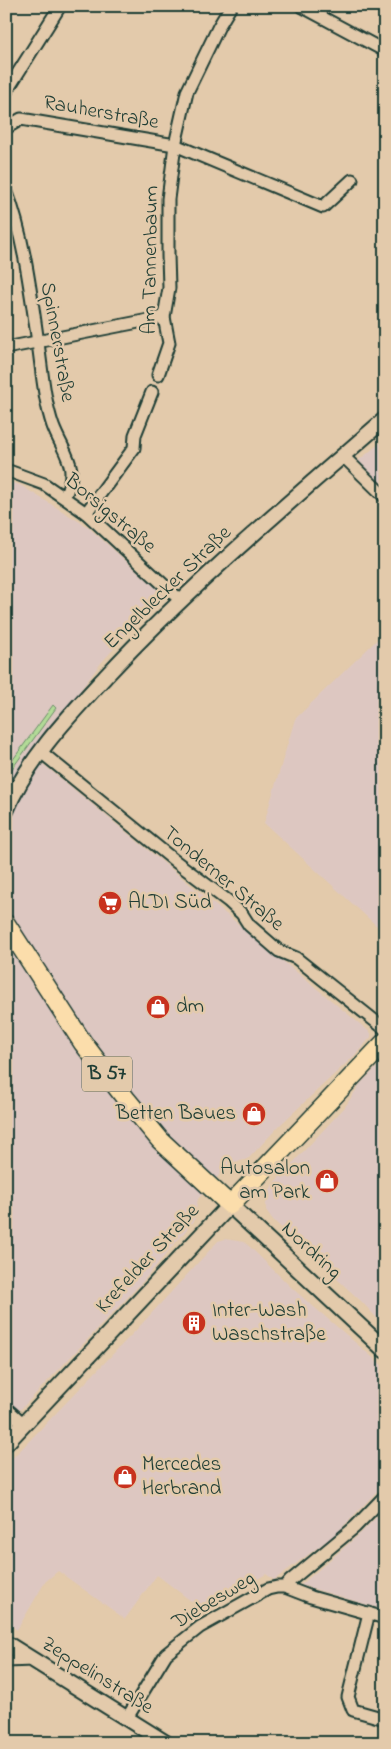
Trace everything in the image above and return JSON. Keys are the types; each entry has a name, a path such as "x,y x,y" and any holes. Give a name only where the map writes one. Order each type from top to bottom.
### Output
{"main road":[{"name":"Nordring","path":"6,924 83,1043 160,1140 385,1350"},
{"name":"Krefelder Straße","path":"6,1443 385,1042"}],"street":[{"path":"6,92 60,6"},
{"name":"Am Tannenbaum","path":"158,375 169,343 164,317 170,288 168,199 175,145 187,92 218,26 231,6"},
{"path":"301,6 385,52"},
{"name":"Rauherstraße","path":"6,128 21,119 175,145"},
{"path":"175,145 324,207 352,180"},
{"name":"Spinnerstraße","path":"6,190 14,209 44,387 53,426 70,463 71,485 64,497"},
{"path":"6,348 164,317"},
{"path":"86,512 134,448 135,435 152,392"},
{"name":"Engelblecker Straße","path":"6,810 41,752 70,714 146,634 180,600 385,419"},
{"path":"343,456 385,497"},
{"name":"Borsigstraße","path":"6,470 44,484 86,512 180,600"},
{"name":"Tonderner Straße","path":"41,752 175,861 228,901 242,914 249,925 279,951 296,958 385,1029"},
{"path":"6,1408 24,1424"},
{"path":"285,1588 290,1581 355,1527 385,1496"},
{"name":"Diebesweg","path":"127,1718 166,1654 208,1622 268,1589 285,1588 385,1618"},
{"path":"369,1614 348,1697 354,1710 385,1719"},
{"name":"Zeppelinstraße","path":"6,1644 166,1743"},
{"path":"6,1661 33,1660"}],"shaded area":[{"path":"385,439 385,486 358,461"},
{"path":"6,481 20,485 88,527 163,594 101,663 32,755 371,1033 371,1037 356,1054 280,1125 248,1159 229,1164 198,1199 194,1221 144,1280 23,1407 6,1422"},
{"path":"385,632 385,923 379,928 264,823 295,719"},
{"path":"385,1059 385,1327 362,1302 273,1220 266,1210 266,1198 273,1184 345,1107 360,1084"},
{"path":"225,1239 244,1242 293,1289 385,1368 385,1483 336,1534 274,1580 266,1574 204,1611 157,1575 125,1619 58,1571 45,1582 17,1630 6,1622 6,1465 138,1328 218,1241"},
{"path":"385,1508 385,1610 301,1585 362,1532"}],"green space":[{"path":"53,705 56,708 6,777 6,769"}],"place":[{"name":"ALDI Süd","path":"110,903"},
{"name":"dm","path":"158,1007"},
{"name":"Betten Baues","path":"254,1114"},
{"name":"Autosalon am Park","path":"327,1181"},
{"name":"Inter-Wash Waschstraße","path":"194,1323"},
{"name":"Mercedes Herbrand","path":"125,1477"}]}
